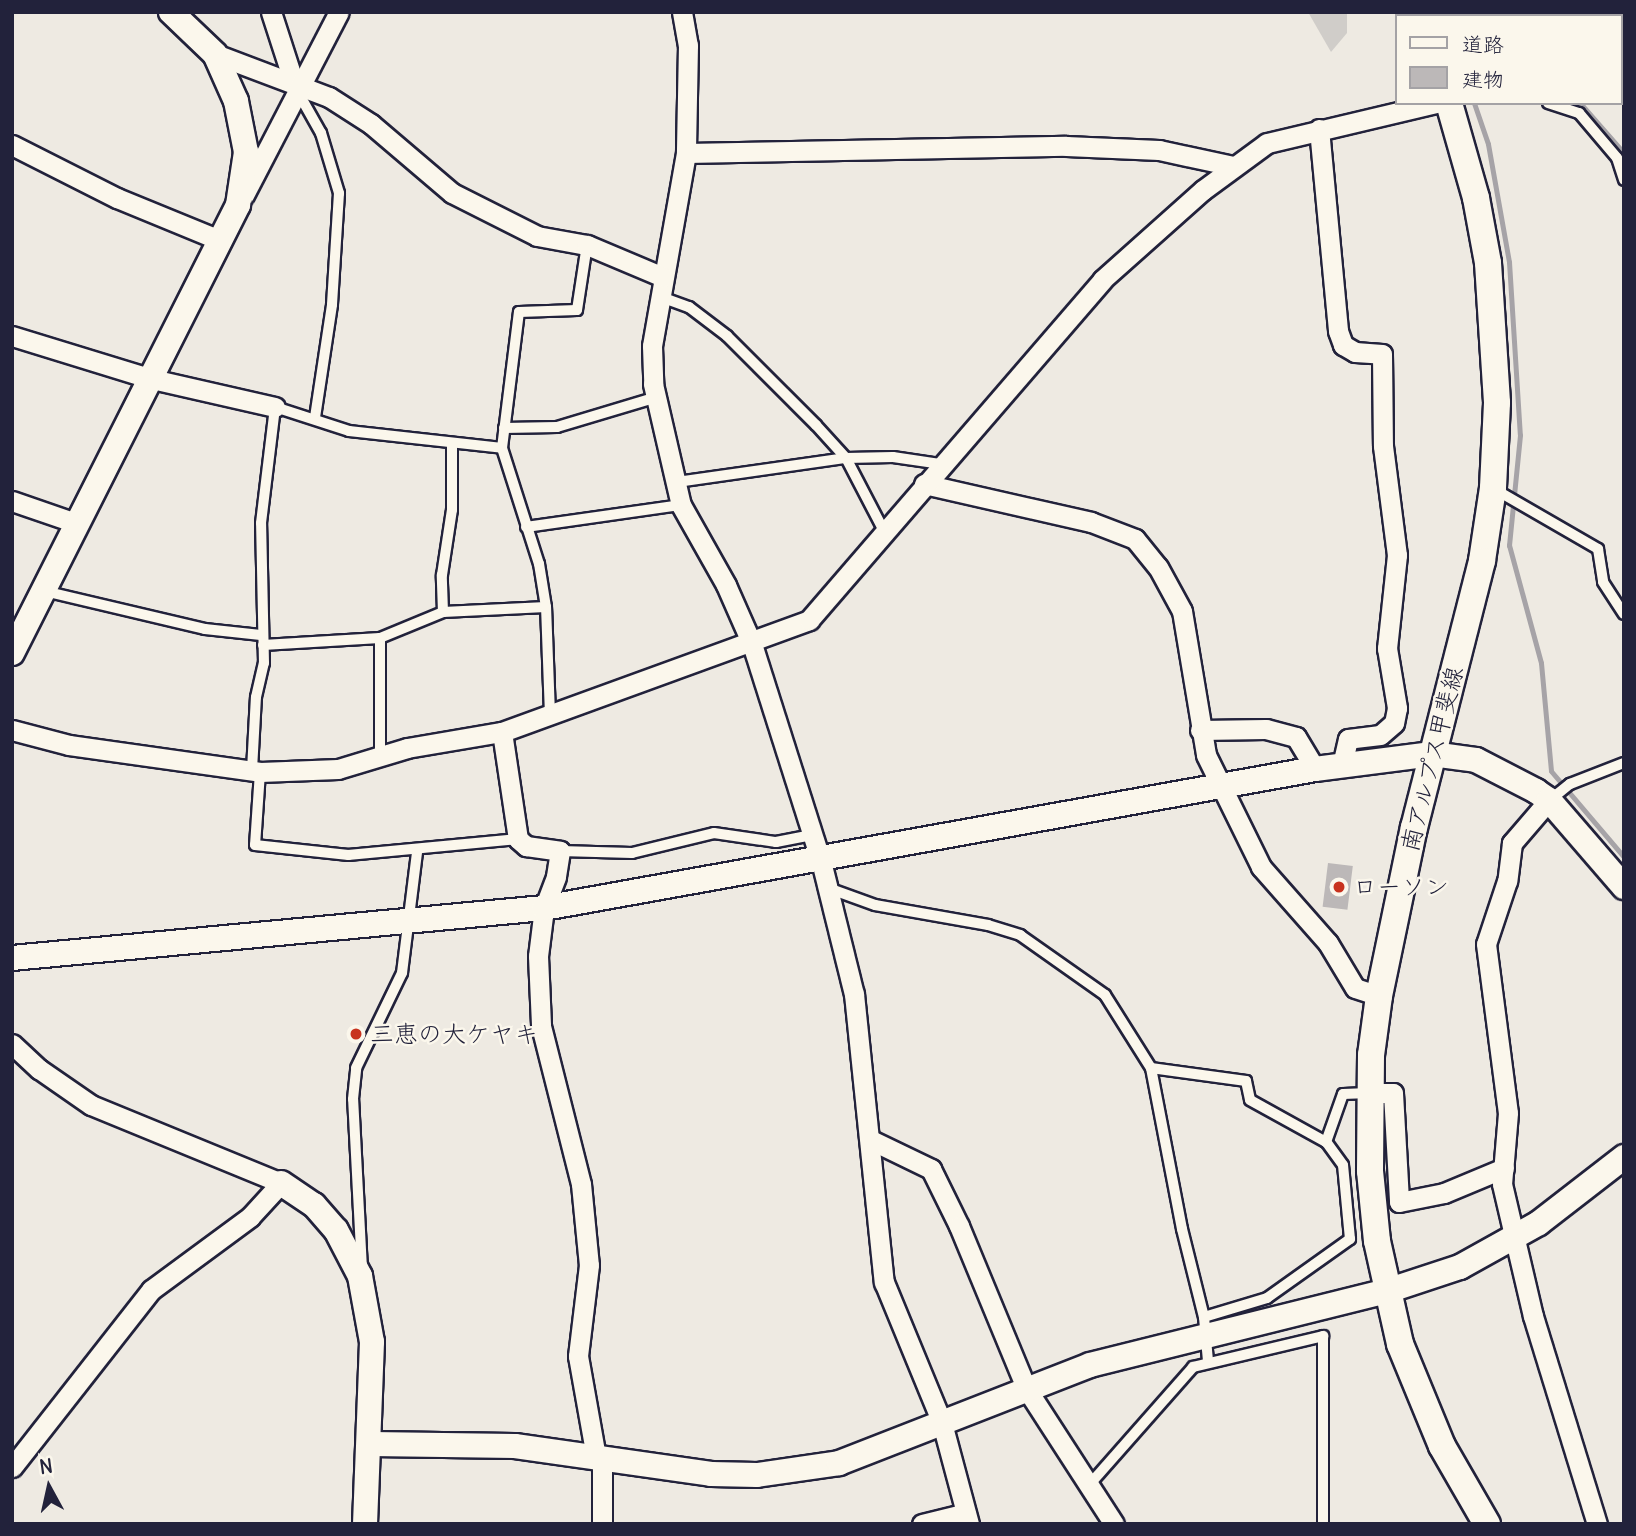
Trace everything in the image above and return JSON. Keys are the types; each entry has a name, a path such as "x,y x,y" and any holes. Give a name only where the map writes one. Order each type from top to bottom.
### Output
{"main road":[{"name":"南アルプス甲斐線","path":"1450,105 1476,198 1488,263 1497,403 1493,488 1482,561 1432,754 1379,996 1369,1093 1370,1171 1387,1292 1421,1402 1457,1476 1487,1524"}],"street":[{"path":"171,12 215,54 299,88 372,124 452,193 537,236 587,245 662,287"},
{"path":"271,12 299,88"},
{"path":"12,653 238,205 339,12"},
{"path":"682,12 688,45 686,153 652,346 657,397 681,505 726,585 752,644 821,861 854,994 871,1140 874,1214 884,1282 942,1423 967,1519 922,1524"},
{"path":"215,54 242,127 246,152 238,205"},
{"path":"12,730 69,745 256,771 338,769 380,756 502,732 752,644 809,620 941,464 1102,281 1233,166 1267,143 1427,105"},
{"path":"1319,130 1338,331 1343,345 1355,352 1382,354 1383,446 1397,555 1387,648 1397,708 1394,723 1380,735 1348,739 1342,765"},
{"path":"12,145 117,198 222,241"},
{"path":"686,153 1066,146 1159,150 1233,166"},
{"path":"12,336 152,379 275,407"},
{"path":"924,484 1091,522 1135,538 1158,567 1182,611 1206,755 1225,788 1261,867 1328,943 1355,988 1379,996"},
{"path":"12,501 76,523"},
{"path":"1200,730 1266,729 1296,737 1315,769"},
{"path":"502,732 518,839 526,846 559,851 556,877 544,908 538,956 541,1026 581,1184 589,1265 579,1356 599,1457 602,1524"},
{"path":"12,958 408,923 544,908 821,861 1225,788 1315,769 1432,754 1476,760 1508,773 1549,800 1624,887"},
{"path":"1549,800 1512,843 1507,881 1486,944 1508,1113 1502,1184 1533,1316 1597,1524"},
{"path":"12,1044 39,1069 91,1104 281,1183 314,1205 337,1230 360,1276 372,1342 371,1444 365,1524"},
{"path":"1369,1093 1393,1093 1399,1202 1444,1193 1504,1168"},
{"path":"871,1140 931,1169 960,1226 1026,1388 1114,1524"},
{"path":"371,1444 515,1446 711,1474 757,1475 839,1463 1090,1365 1387,1292 1460,1267 1515,1238 1624,1157"},
{"path":"12,1467 151,1290 250,1217 281,1183"}],"lane":[{"path":"299,88 321,132 339,193 332,305 315,417"},
{"path":"1554,105 1579,113 1617,158 1624,180"},
{"path":"550,715 545,607 526,527 502,447 519,312 577,310 587,245"},
{"path":"662,287 727,336 845,458 884,531"},
{"path":"504,428 557,427 657,397"},
{"path":"502,447 349,431 315,417 275,407 261,523 262,640 255,845 348,855 417,852 518,839"},
{"path":"443,612 442,575 452,510 452,443"},
{"path":"677,482 845,458 892,457 941,464"},
{"path":"1493,488 1598,549 1602,582 1624,614"},
{"path":"526,527 681,505"},
{"path":"43,591 262,640 380,638 443,612 545,607"},
{"path":"380,638 380,756"},
{"path":"1549,800 1570,784 1624,763"},
{"path":"559,851 632,853 714,833 776,842 813,835"},
{"path":"360,1276 364,1261 356,1189 356,1068 402,973 417,852"},
{"path":"828,887 875,905 988,925 1020,936 1105,995 1151,1069 1179,1217 1206,1338"},
{"path":"1090,1484 1193,1367 1206,1338 1350,1239 1343,1165 1326,1142 1250,1100 1246,1081 1151,1069"},
{"path":"1326,1142 1343,1094 1369,1093"},
{"path":"1206,1338 1323,1336 1322,1524"}],"shaded area":[{"path":"1308,12 1347,12 1347,33 1331,52"}],"building":[{"path":"1328,863 1353,866 1347,910 1323,907"}],"waterway":[{"path":"1475,105 1488,144 1509,262 1520,435 1509,545 1541,663 1551,771 1624,857"},
{"path":"1582,105 1624,153"}],"place":[{"name":"ローソン","path":"1339,887"},
{"name":"三恵の大ケヤキ","path":"356,1034"}]}
